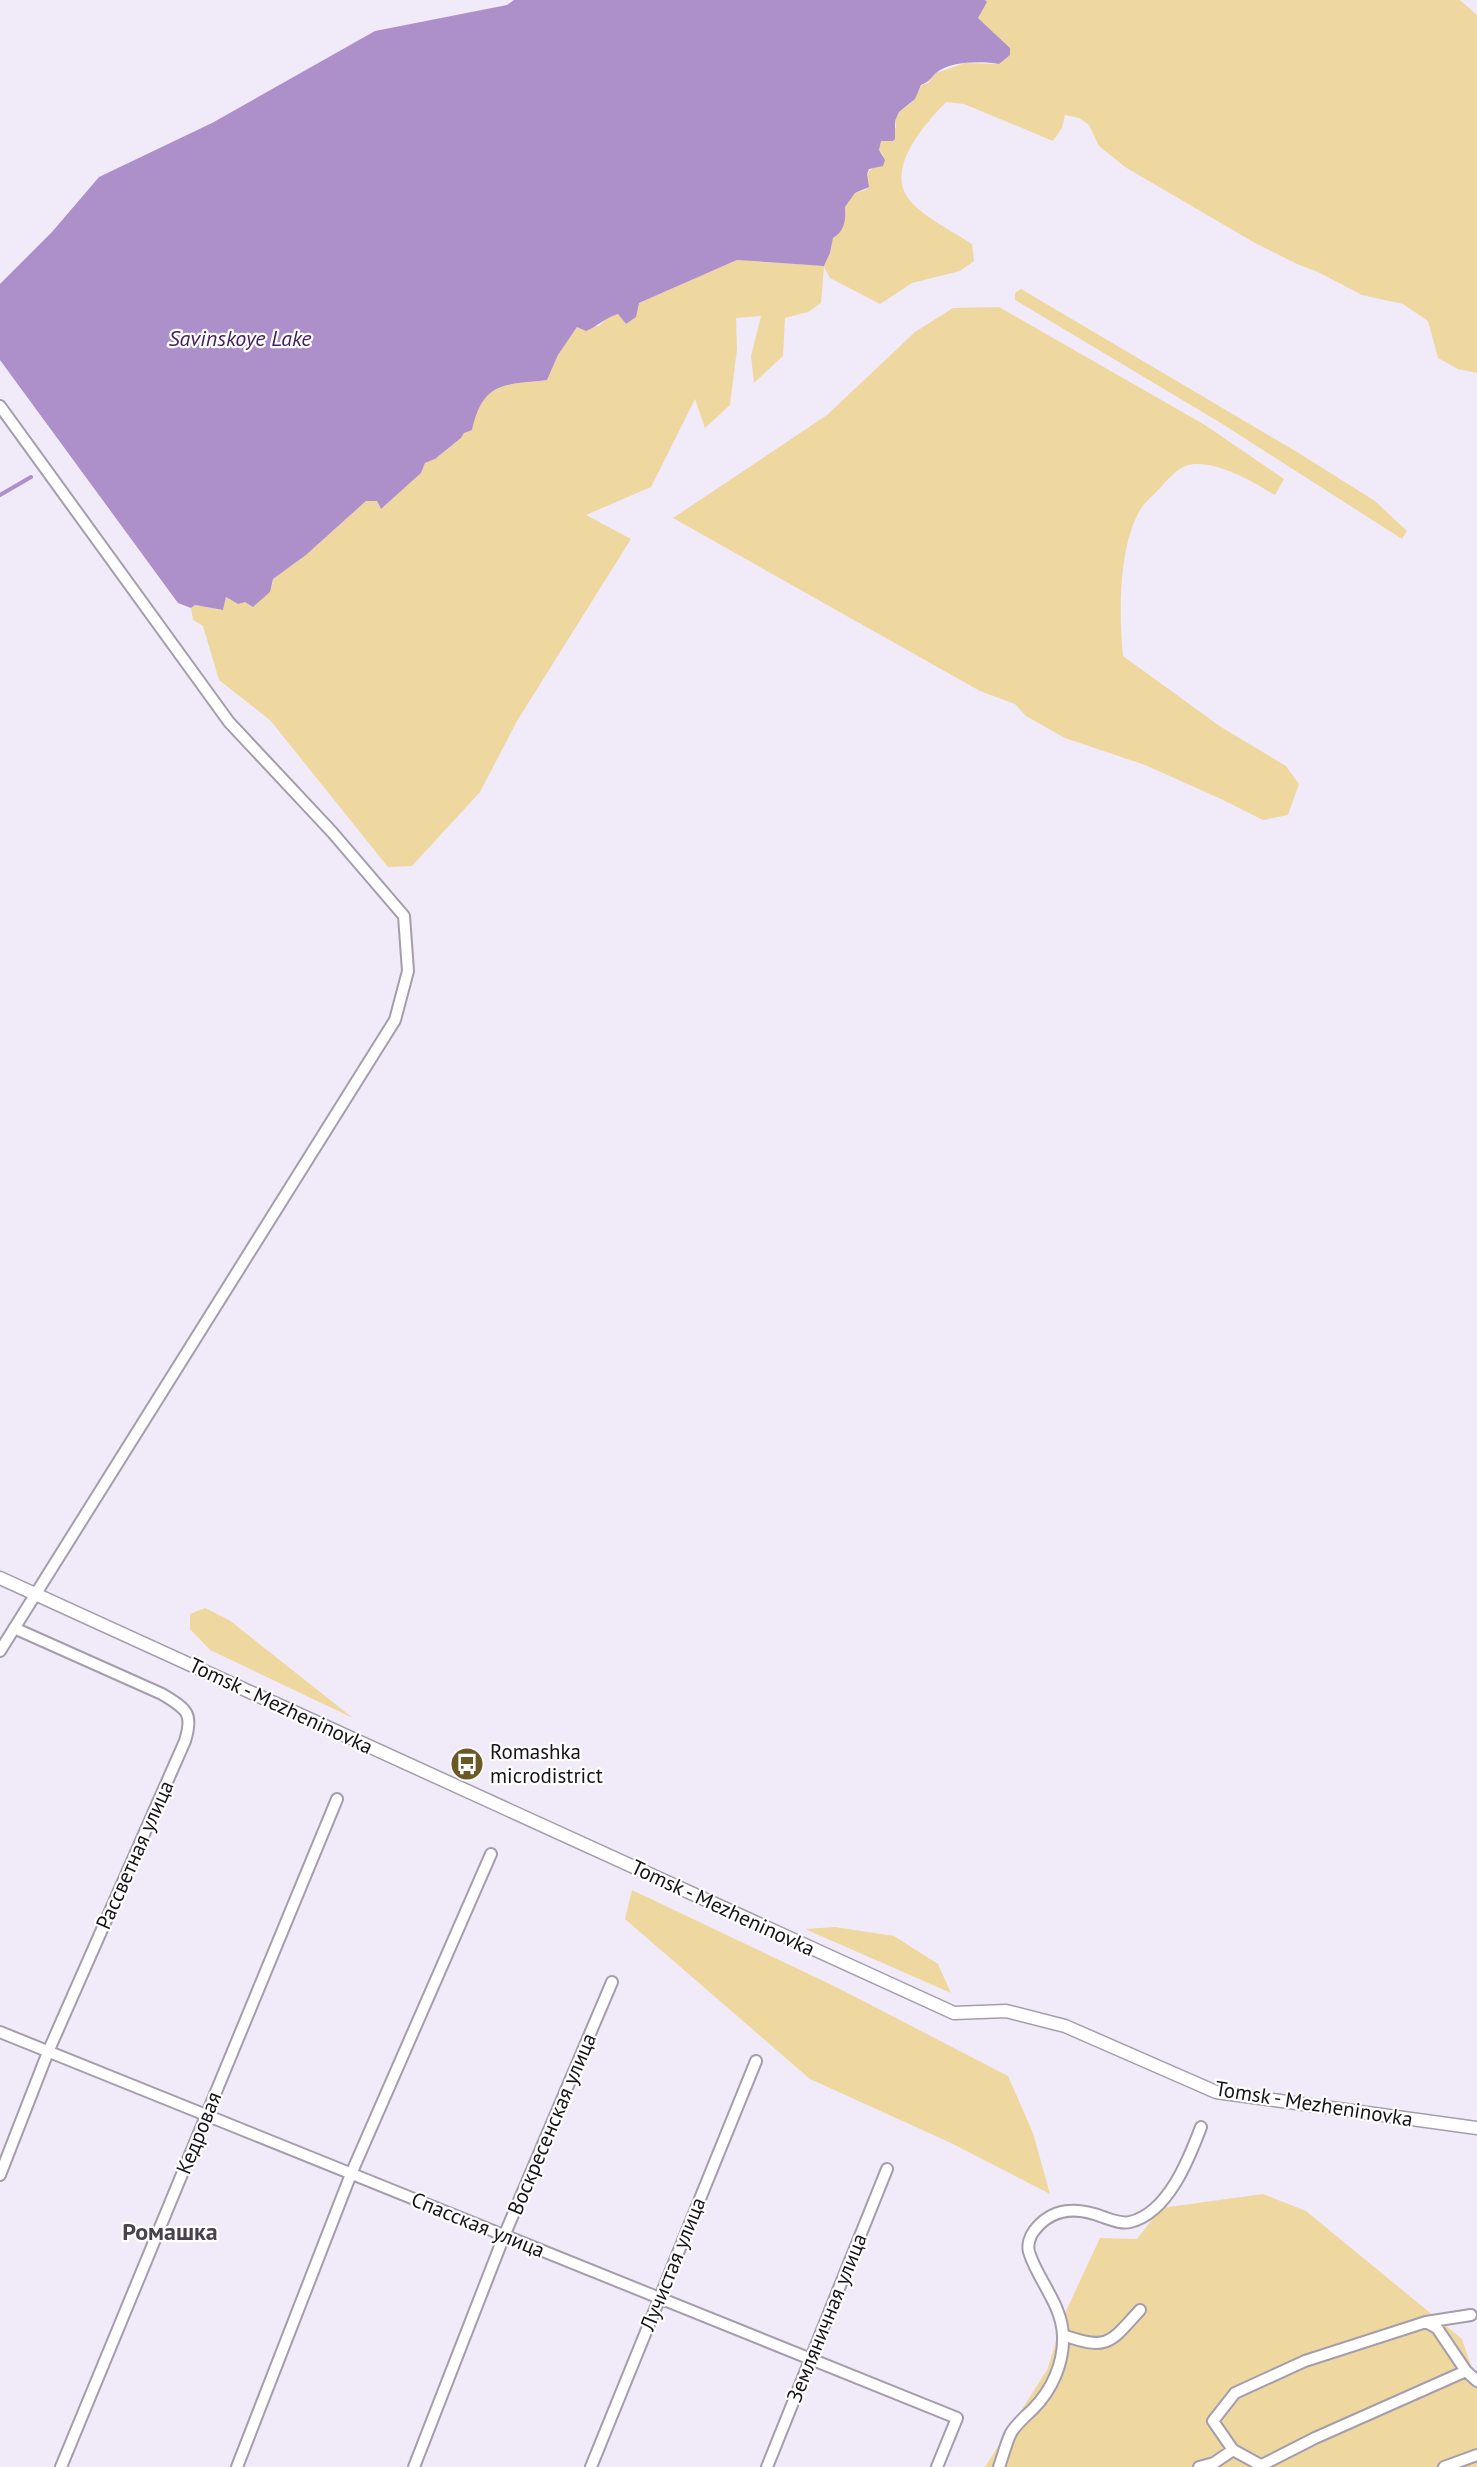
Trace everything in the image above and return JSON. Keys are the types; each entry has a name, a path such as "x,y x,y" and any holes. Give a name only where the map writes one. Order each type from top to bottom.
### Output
{"street":[{"path":"0,406 229,722 332,832 404,916 408,971 395,1020 0,1651"},
{"name":"Tomsk - Mezheninovka","path":"0,1578 954,2013 1006,2011 1065,2026 1216,2092 1477,2128"},
{"name":"Рассветная улица","path":"0,2175 48,2052 190,1725 189,1715 180,1705 162,1694 14,1628"},
{"name":"Кедровая","path":"62,2467 337,1799"},
{"path":"237,2467 351,2174 491,1854"},
{"name":"Воскресенская улица","path":"414,2467 504,2235 612,1982"},
{"name":"Спасская улица","path":"0,2032 957,2418 937,2467"},
{"name":"Лучистая улица","path":"591,2467 756,2061"},
{"path":"999,2467 1012,2431 1046,2396 1061,2362 1063,2335 1058,2310 1028,2250 1030,2236 1044,2220 1055,2213 1067,2210 1085,2211 1119,2223 1133,2221 1144,2215 1174,2185 1185,2168 1201,2127"},
{"name":"Земляничная улица","path":"767,2467 887,2169"},
{"path":"1063,2335 1093,2344 1108,2342 1140,2310"},
{"path":"1466,2371 1325,2433 1263,2466 1233,2450 1213,2421 1235,2393 1305,2361 1426,2322 1471,2315"},
{"path":"1426,2322 1437,2328 1466,2371 1477,2381"},
{"path":"1199,2467 1214,2463 1233,2450"},
{"path":"1444,2467 1477,2455"}],"shaded area":[{"path":"985,0 1460,0 1477,15 1477,373 1458,369 1438,358 1428,321 1403,304 1362,295 1255,243 1125,167 1099,146 1089,125 1079,118 1065,115 1062,128 1053,141 964,104 946,102 928,122 911,147 902,173 902,186 908,198 921,211 972,244 974,261 960,271 912,283 880,304 830,278 824,267 821,303 808,312 785,318 783,356 754,383 751,356 761,316 736,318 737,349 730,405 705,428 695,399 651,487 586,515 631,539 517,721 480,792 412,866 388,867 270,720 219,680 203,626 193,620 191,608 195,605 223,610 226,597 238,604 272,585 273,579 306,555 366,501 377,501 381,509 421,473 425,463 435,459 464,433 471,430 482,402 489,394 507,385 547,380 558,355 577,327 599,326 608,317 618,314 626,324 639,303 737,260 824,266 833,238 844,224 845,207 855,193 866,190 867,174 883,155 879,150 881,140 887,140 896,127 895,121 899,112 910,104 922,85 928,83 936,73 965,63 999,64 1010,48 978,18"},
{"path":"1021,289 1297,452 1375,501 1407,531 1402,539 1224,425 1015,300 1015,293"},
{"path":"999,307 1205,425 1284,479 1275,495 1232,472 1207,465 1185,466 1175,473 1144,504 1134,522 1124,559 1121,620 1123,656 1221,727 1286,766 1299,784 1288,815 1263,820 1145,765 1065,738 1026,716 1015,704 980,691 673,518 827,415 915,332 953,308"},
{"path":"205,1608 229,1620 353,1718 210,1650 190,1629 190,1614"},
{"path":"632,1890 838,1988 1008,2076 1033,2133 1050,2194 951,2143 810,2079 625,1919"},
{"path":"835,1927 894,1936 938,1964 951,1993 805,1929"},
{"path":"1263,2194 1306,2211 1462,2339 1477,2384 1477,2467 985,2467 1047,2370 1066,2311 1100,2238 1137,2239 1161,2208"}],"water":[{"name":"Savinskoye Lake","path":"514,0 985,0 987,2 978,18 1010,48 1010,55 999,64 975,62 949,66 921,85 915,99 899,112 895,121 895,139 881,141 879,150 885,160 883,166 869,169 867,174 869,187 855,193 845,207 844,224 833,238 824,266 737,260 639,303 636,317 626,324 618,314 586,331 577,327 558,355 547,380 507,385 489,394 482,402 472,430 464,433 435,459 425,463 421,473 381,509 377,501 366,501 306,555 273,579 270,592 253,607 245,602 238,604 226,597 223,610 195,605 191,608 178,603 0,360 0,284 52,232 99,177 212,123 375,31 507,5"}],"waterway":[{"path":"0,495 31,477"}],"place":[{"name":"Romashka microdistrict","path":"467,1764"}],"district":[{"name":"Ромашка","path":"170,2232"}]}
